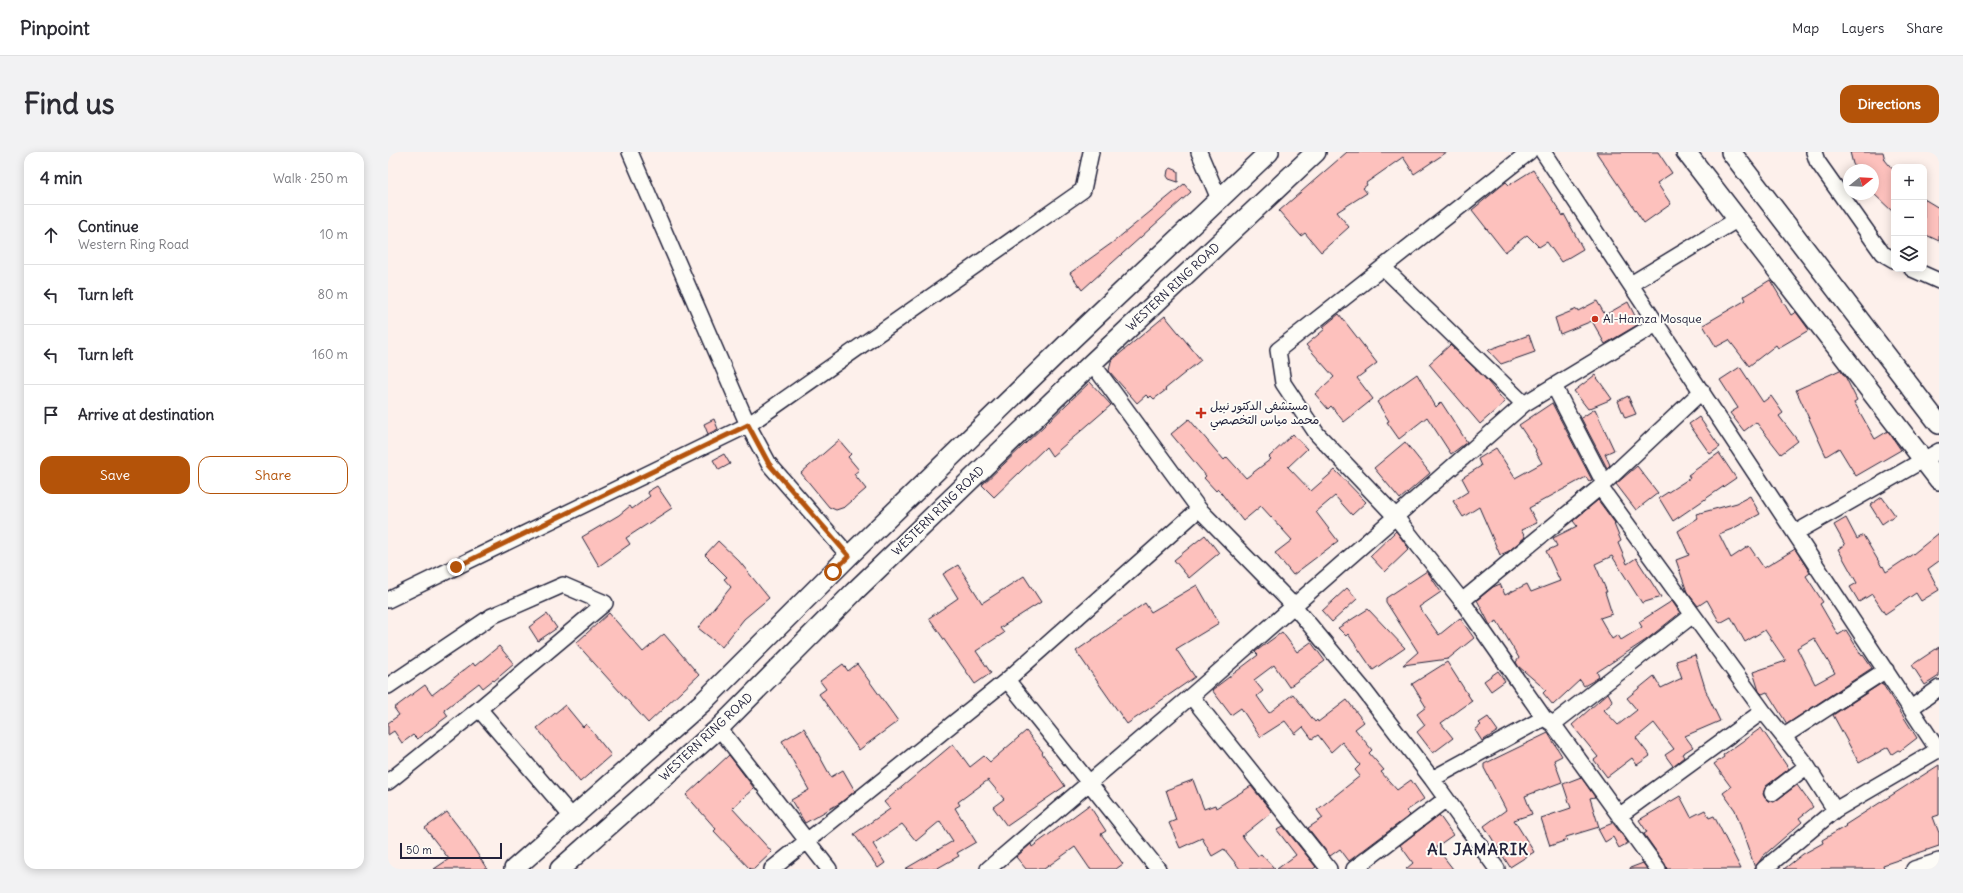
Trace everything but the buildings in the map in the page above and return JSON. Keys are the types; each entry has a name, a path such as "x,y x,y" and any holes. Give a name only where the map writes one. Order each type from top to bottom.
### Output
{"main road":[{"path":"514,869 703,702 849,556 1072,339 1269,152"},
{"name":"WESTERN RING ROAD","path":"560,869 719,728 854,592 1092,363 1316,152"},
{"path":"1686,152 1738,219 1931,456 1939,480"},
{"path":"1731,152 1939,424"},
{"path":"1072,339 1092,363"},
{"path":"703,702 719,728"}],"street":[{"path":"630,152 748,425 769,464 849,556"},
{"path":"388,600 748,425 1083,190 1091,152"},
{"path":"1199,152 1219,199"},
{"path":"1528,152 1278,350 1283,383 1317,434 1394,516 1462,601 1548,721 1658,869"},
{"path":"1543,152 1938,750 1835,810 1764,869"},
{"path":"1814,152 1817,161 1882,253 1891,258"},
{"path":"1631,284 1738,219"},
{"path":"1383,267 1524,404"},
{"path":"1919,272 1939,281"},
{"path":"988,869 1192,696 1394,516 1524,404 1656,324"},
{"path":"1092,363 1199,509 1294,606 1364,690 1497,869"},
{"path":"1554,386 1602,485 1693,615 1763,711 1807,766 1835,810"},
{"path":"1462,601 1602,485 1702,391"},
{"path":"1795,533 1931,456"},
{"path":"772,869 1007,680 1199,509"},
{"path":"388,686 492,616 563,585 605,603 479,709 388,782"},
{"path":"1432,780 1548,721 1693,615"},
{"path":"1784,736 1886,670"},
{"path":"1007,680 1158,869"},
{"path":"1911,708 1939,688"},
{"path":"1192,696 1329,869"},
{"path":"479,709 573,818"},
{"path":"1619,816 1763,711"},
{"path":"719,728 829,869"},
{"path":"1772,793 1807,766"},
{"path":"1354,869 1446,799"},
{"path":"1914,869 1939,862"}],"place":[{"name":"Al-Hamza Mosque","path":"1595,319"},
{"name":"مستشفى الدكتور نبيل محمد مياس التخصصي","path":"1201,413"}],"district":[{"name":"AL JAMARIK","path":"1478,849"}],"route":[{"path":"456,567 748,425 769,464 849,556 833,572"}]}
